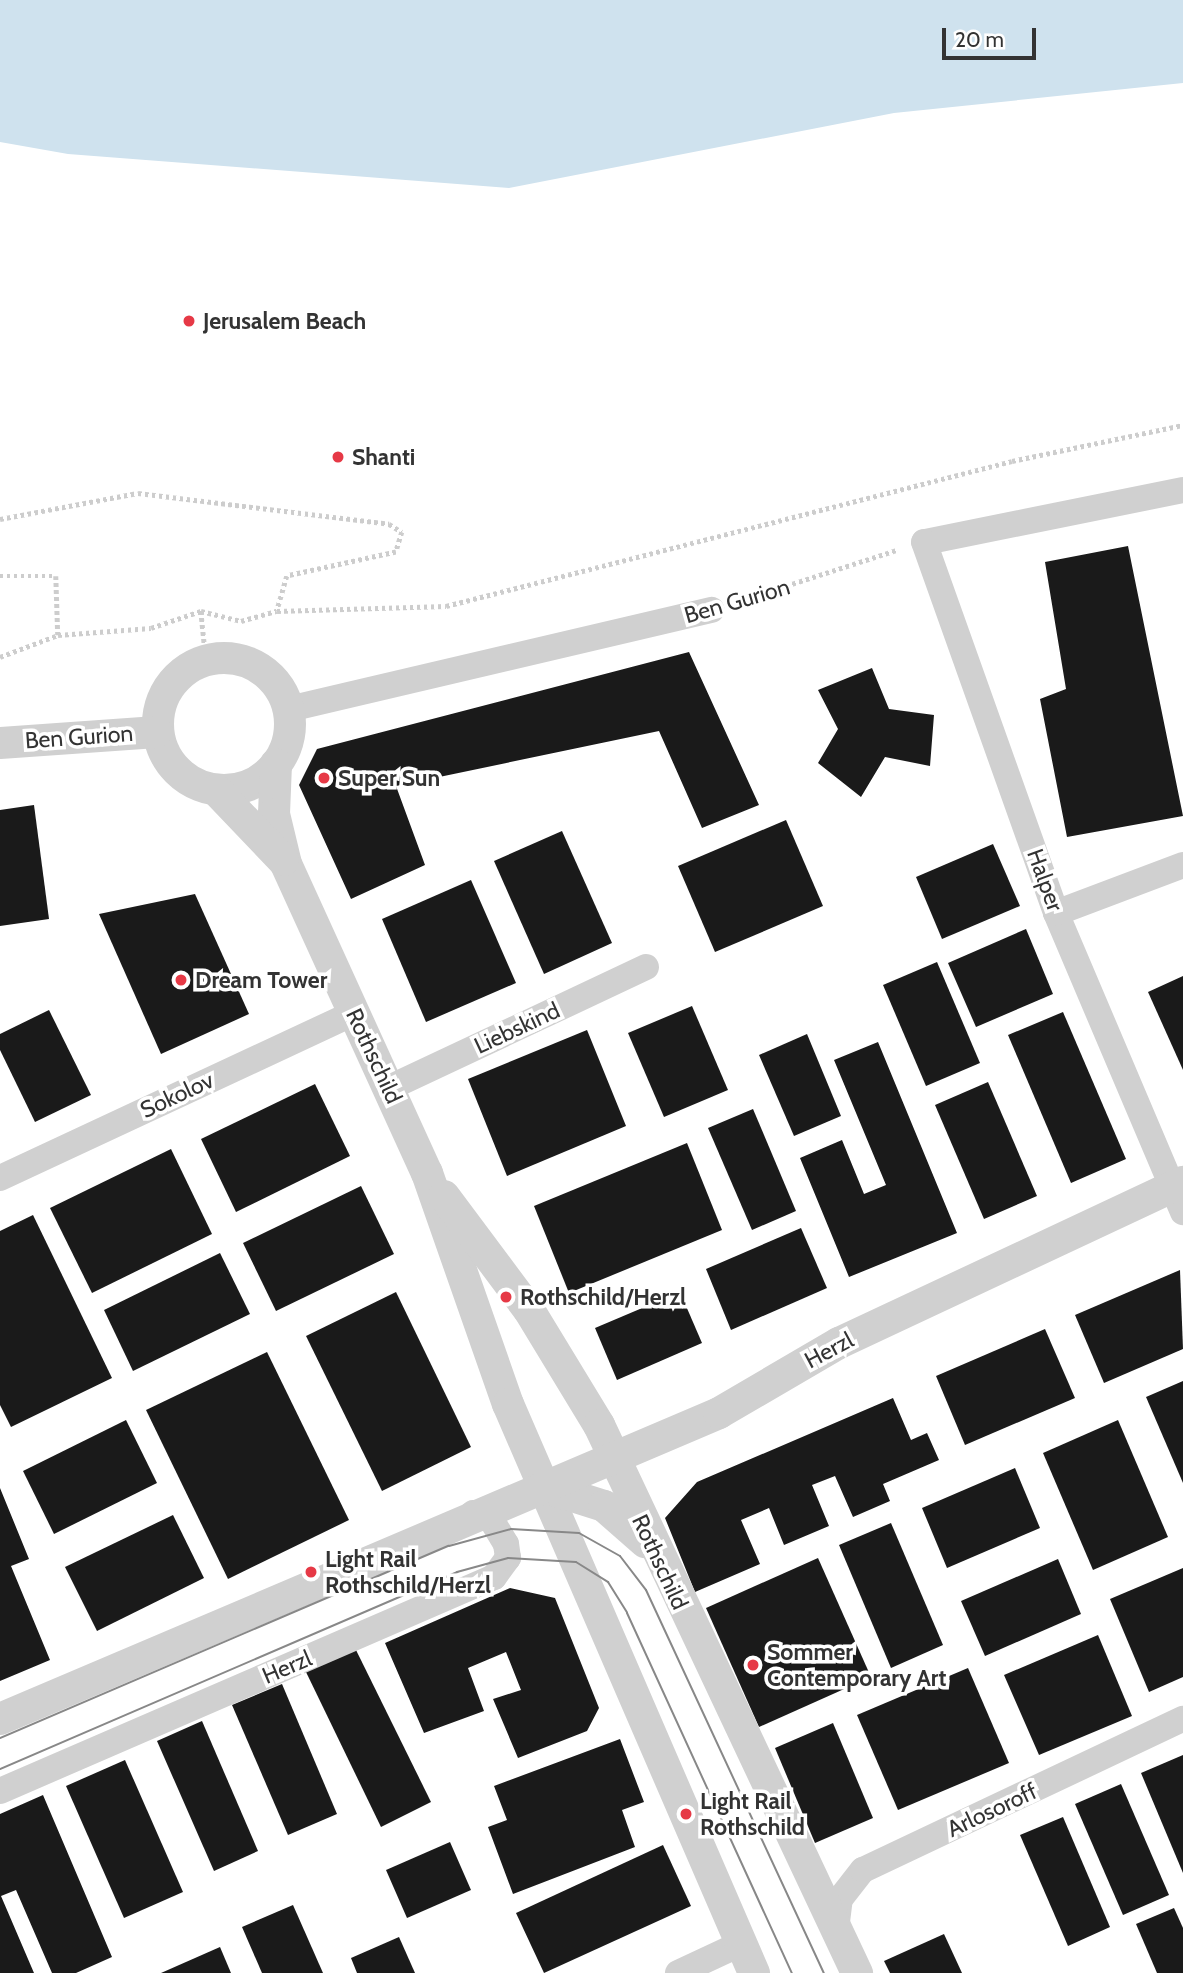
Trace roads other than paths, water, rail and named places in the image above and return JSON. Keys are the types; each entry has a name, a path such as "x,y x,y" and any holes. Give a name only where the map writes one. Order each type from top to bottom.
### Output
{"street":[{"name":"Halper","path":"1179,1193 1056,913 924,542 1183,490"},
{"name":"Ben Gurion","path":"289,709 712,610"},
{"path":"233,657 258,667 278,685 289,709 290,733 276,764 249,786 216,790 180,775 157,732 168,686 206,659 233,657"},
{"name":"Ben Gurion","path":"0,743 157,732"},
{"name":"Rothschild","path":"276,764 274,814 286,864 427,1173 508,1404 754,1973"},
{"name":"Rothschild","path":"216,790 286,864"},
{"path":"1056,913 1183,865"},
{"name":"Liebskind","path":"389,1088 646,967"},
{"name":"Sokolov","path":"0,1178 354,1013"},
{"name":"Rothschild","path":"427,1173 529,1310 615,1460 655,1553 857,1973"},
{"name":"Herzl","path":"0,1719 473,1513 615,1460 719,1413 839,1343 1179,1193"},
{"path":"544,1487 604,1506 655,1553"},
{"name":"Herzl","path":"0,1791 494,1577 508,1558 506,1544 491,1520 473,1513"},
{"name":"Arlosoroff","path":"836,1930 840,1899 863,1870 1183,1719"},
{"path":"678,1973 740,1944"}],"water":[{"path":"0,0 1183,0 1183,83 894,113 509,188 68,154 0,142"}],"tram line":[{"path":"0,1738 449,1546 511,1529 579,1533 620,1556 646,1590 824,1973"},
{"path":"0,1769 457,1572 508,1558 576,1562 608,1582 627,1613 792,1973"}],"place":[{"name":"Jerusalem Beach","path":"189,321"},
{"name":"Shanti","path":"338,457"},
{"name":"Super Sun","path":"324,778"},
{"name":"Dream Tower","path":"181,980"},
{"name":"Rothschild/Herzl","path":"506,1297"},
{"name":"Light Rail Rothschild/Herzl","path":"311,1572"},
{"name":"Sommer Contemporary Art","path":"753,1665"},
{"name":"Light Rail Rothschild","path":"686,1814"}]}
